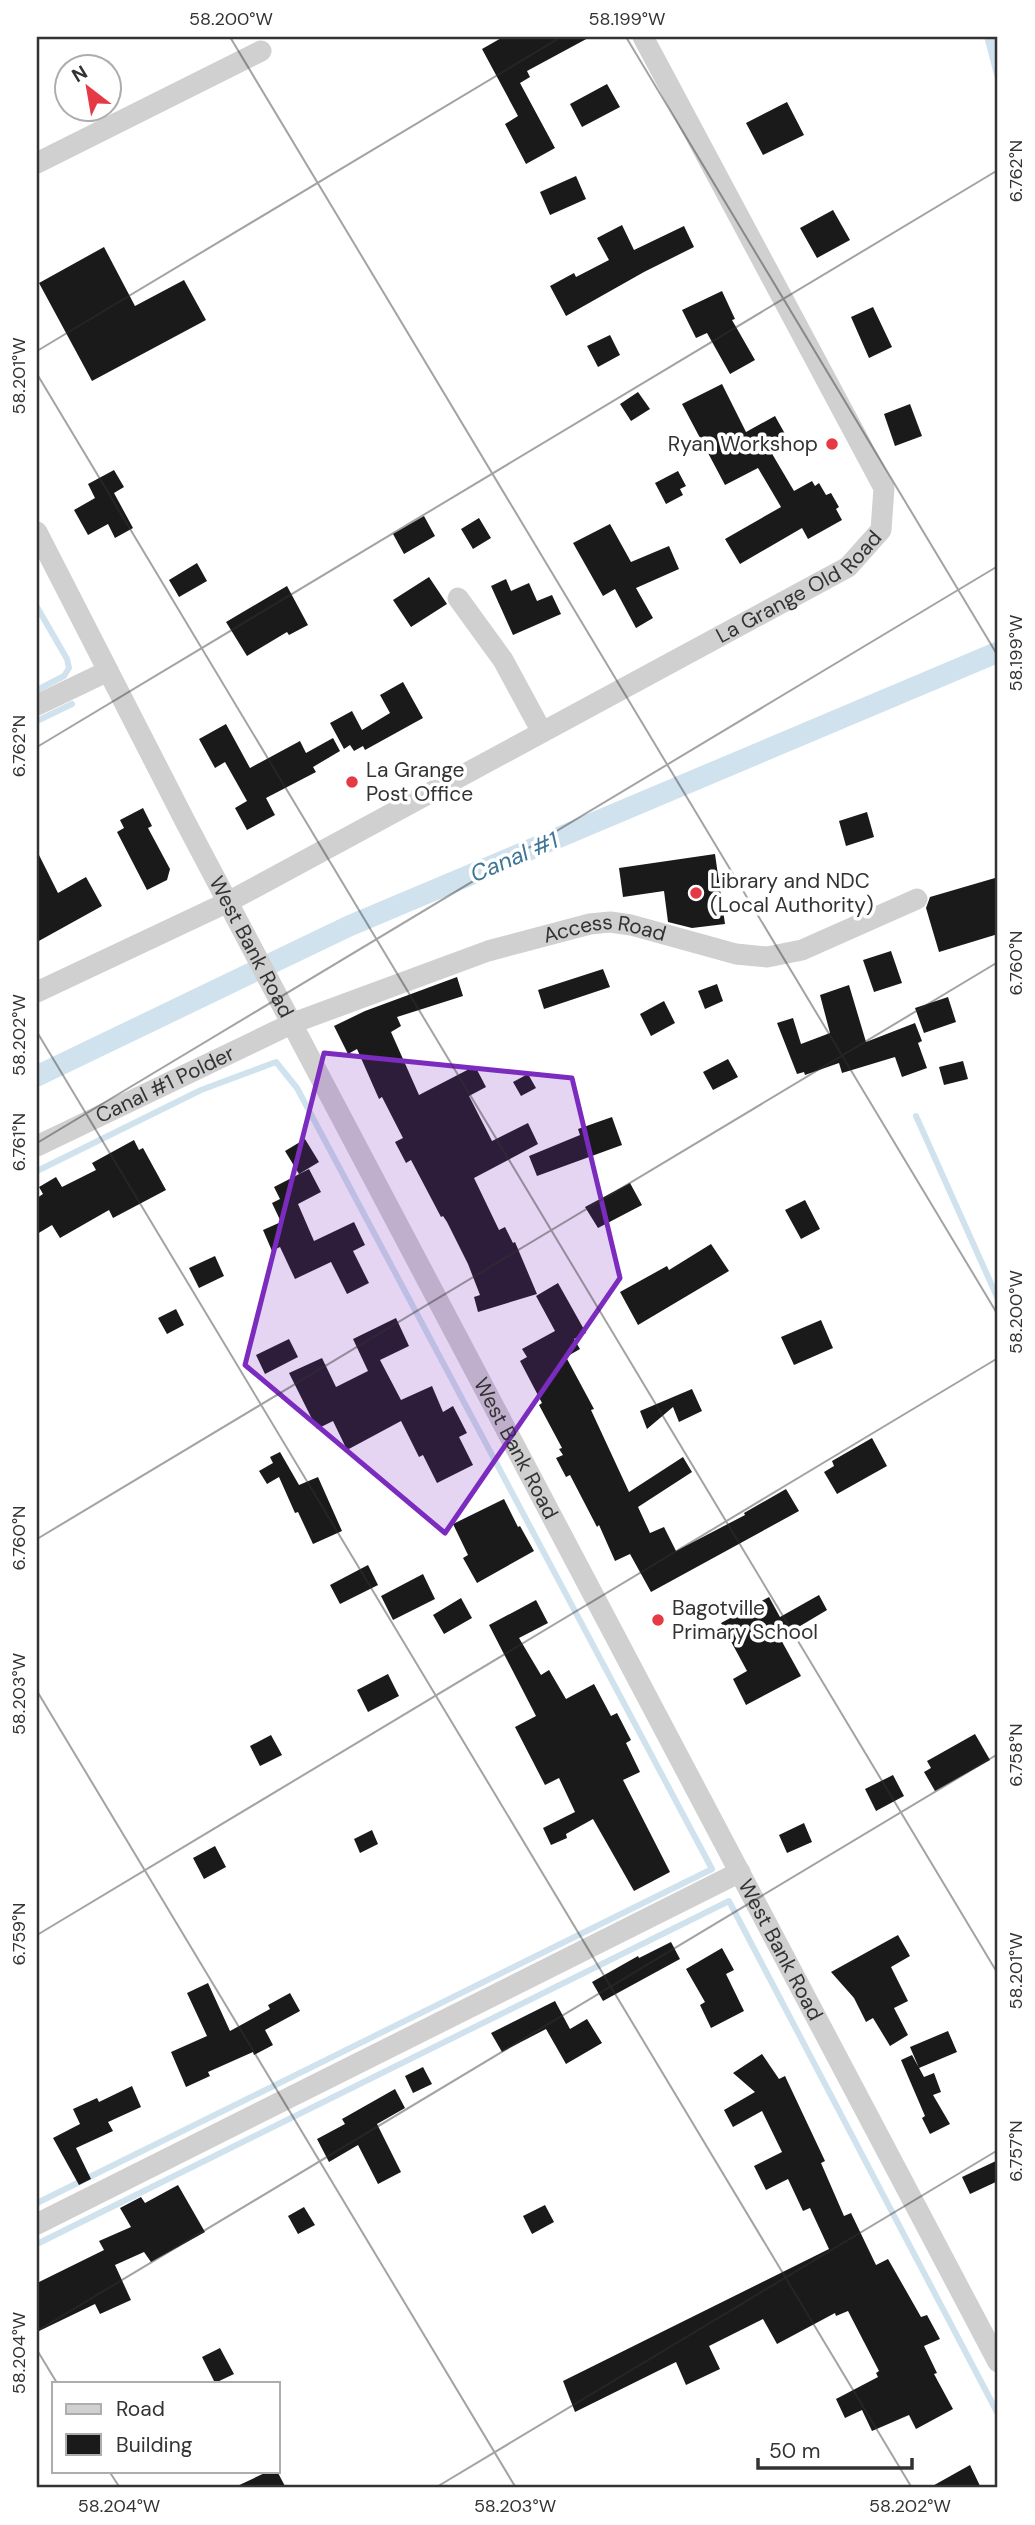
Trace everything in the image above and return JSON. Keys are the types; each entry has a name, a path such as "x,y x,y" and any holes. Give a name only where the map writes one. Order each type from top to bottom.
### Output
{"street":[{"name":"La Grange Old Road","path":"37,992 228,902 848,567 881,530 884,488 643,37"},
{"path":"37,163 261,51"},
{"name":"West Bank Road","path":"37,532 228,902 998,2362"},
{"path":"458,598 503,660 542,732"},
{"path":"37,705 108,671"},
{"name":"Access Road","path":"293,1023 488,951 590,924 610,922 631,925 736,954 767,957 802,950 917,899"},
{"name":"Canal #1 Polder","path":"37,1146 293,1023"},
{"path":"37,2224 740,1872"}],"highlighted area":[{"path":"324,1053 572,1078 620,1278 445,1533 245,1365"}],"water":[{"path":"984,37 998,37 998,90"}],"building":[{"path":"503,37 590,37 527,71 530,77 520,83 555,148 526,164 505,124 518,116 482,49"},
{"path":"607,84 620,107 582,127 570,104"},
{"path":"787,102 804,135 763,155 746,123"},
{"path":"576,176 586,199 550,215 540,192"},
{"path":"833,210 850,240 817,258 800,228"},
{"path":"622,225 634,250 684,226 694,247 566,316 550,286 574,273 576,277 609,260 597,238"},
{"path":"104,247 135,306 184,280 206,320 92,381 39,283"},
{"path":"722,291 735,319 732,320 755,360 730,374 707,333 696,338 682,310"},
{"path":"873,307 892,347 869,358 851,317"},
{"path":"610,335 620,355 598,367 587,346"},
{"path":"722,384 746,432 775,416 789,441 771,452 794,491 812,481 815,486 819,483 826,495 831,493 839,507 836,509 842,520 808,539 802,528 740,564 725,539 781,507 758,468 725,485 682,404"},
{"path":"638,392 650,409 631,421 620,404"},
{"path":"910,404 922,436 895,446 884,414"},
{"path":"114,470 124,487 114,493 133,528 115,538 108,524 88,535 74,510 95,498 88,484"},
{"path":"678,471 686,486 680,489 683,495 666,504 655,483"},
{"path":"424,516 435,536 404,554 393,534"},
{"path":"479,518 491,538 473,549 461,529"},
{"path":"610,524 631,562 669,546 679,569 636,588 653,618 636,628 615,589 603,596 573,543"},
{"path":"197,563 207,581 179,597 169,580"},
{"path":"429,577 447,604 411,627 393,600"},
{"path":"506,579 511,591 529,583 537,601 552,595 561,614 513,635 491,586"},
{"path":"287,586 308,625 289,635 287,632 247,656 226,622"},
{"path":"403,682 423,718 365,750 363,746 354,751 350,745 344,749 330,723 352,711 362,730 390,713 380,695"},
{"path":"226,724 250,768 300,741 306,753 333,738 340,751 313,767 316,772 266,798 275,815 247,830 235,808 247,801 225,762 215,768 199,739"},
{"path":"143,808 152,826 148,828 170,869 167,880 147,890 117,832 124,828 120,820"},
{"path":"867,812 874,837 846,846 839,821"},
{"path":"37,851 58,893 86,877 102,906 37,942"},
{"name":"Library and NDC (Local Authority)","path":"715,854 725,924 692,928 668,922 664,891 623,897 619,868"},
{"path":"995,878 998,888 998,934 939,952 926,908 930,897"},
{"path":"891,951 902,983 874,992 863,960"},
{"path":"603,969 610,987 544,1009 538,990"},
{"path":"457,977 463,996 397,1017 401,1026 391,1032 419,1095 475,1066 486,1087 469,1096 492,1141 528,1123 538,1144 474,1178 499,1230 505,1227 513,1243 515,1242 537,1294 478,1312 474,1297 480,1295 447,1222 441,1217 411,1160 406,1163 395,1142 403,1138 382,1097 379,1099 357,1049 348,1054 334,1026 365,1011"},
{"path":"717,984 723,1001 705,1009 698,991"},
{"path":"849,985 866,1042 915,1023 922,1041 918,1043 927,1068 902,1077 895,1057 842,1073 839,1063 805,1075 804,1072 797,1074 777,1023 793,1018 801,1044 830,1033 820,995"},
{"path":"948,997 956,1022 924,1033 915,1008"},
{"path":"664,1001 675,1023 651,1036 640,1014"},
{"path":"728,1059 738,1077 713,1090 703,1072"},
{"path":"963,1061 968,1079 944,1085 939,1067"},
{"path":"528,1074 536,1088 521,1096 513,1082"},
{"path":"612,1117 622,1145 537,1176 529,1156 580,1135 578,1129"},
{"path":"305,1139 319,1162 299,1174 285,1151"},
{"path":"134,1140 139,1150 143,1148 166,1190 113,1218 109,1210 60,1238 52,1225 37,1234 37,1198 43,1194 39,1187 56,1177 62,1187 96,1170 92,1163"},
{"path":"309,1169 321,1192 298,1204 314,1241 354,1222 365,1245 353,1251 369,1283 347,1294 331,1262 295,1279 280,1247 272,1251 263,1230 281,1222 272,1203 280,1199 274,1187"},
{"path":"630,1183 642,1205 598,1228 585,1207"},
{"path":"805,1200 820,1229 801,1239 785,1210"},
{"path":"711,1244 729,1271 638,1325 620,1292 667,1266 669,1270"},
{"path":"215,1256 224,1276 199,1288 189,1268"},
{"path":"558,1283 586,1333 574,1339 580,1349 566,1357 594,1409 591,1410 629,1492 683,1457 692,1472 638,1507 650,1533 664,1527 676,1551 745,1515 744,1513 786,1489 799,1511 651,1592 630,1554 615,1561 599,1525 597,1527 570,1475 566,1477 556,1458 563,1455 559,1449 562,1448 520,1361 527,1357 522,1349 555,1331 536,1296"},
{"path":"176,1309 184,1325 167,1334 158,1318"},
{"path":"396,1318 409,1346 380,1360 401,1400 432,1386 443,1412 453,1406 467,1433 459,1437 473,1465 437,1483 423,1455 419,1457 401,1421 347,1450 333,1421 317,1429 289,1373 322,1358 336,1387 368,1371 353,1339"},
{"path":"821,1320 833,1348 794,1365 781,1337"},
{"path":"289,1339 298,1357 265,1374 256,1355"},
{"path":"692,1389 702,1411 679,1422 673,1407 647,1429 640,1411"},
{"path":"872,1438 887,1466 837,1494 824,1472 834,1466 832,1461"},
{"path":"280,1452 299,1485 318,1477 342,1531 313,1544 279,1477 267,1484 259,1471 273,1463 270,1457"},
{"path":"504,1499 534,1551 477,1583 463,1558 468,1555 453,1524"},
{"path":"368,1565 378,1585 340,1604 330,1585"},
{"path":"423,1574 435,1599 393,1620 381,1596"},
{"path":"819,1595 827,1610 780,1638 801,1676 746,1705 733,1679 747,1671 721,1623 769,1597 780,1617"},
{"path":"461,1598 472,1618 444,1634 433,1615"},
{"path":"536,1600 548,1623 519,1638 541,1675 549,1670 566,1699 594,1684 611,1716 617,1713 631,1740 626,1743 640,1772 623,1780 670,1872 634,1891 593,1819 566,1834 567,1838 551,1845 543,1828 575,1812 559,1778 545,1785 515,1727 536,1716 489,1625"},
{"path":"388,1674 399,1696 368,1712 357,1690"},
{"path":"975,1734 990,1760 935,1791 924,1772 931,1768 927,1761"},
{"path":"271,1735 282,1755 260,1766 250,1746"},
{"path":"893,1775 904,1796 876,1811 865,1789"},
{"path":"804,1823 812,1842 787,1853 779,1835"},
{"path":"372,1830 378,1844 360,1853 354,1839"},
{"path":"215,1846 226,1867 204,1879 193,1858"},
{"path":"898,1935 910,1956 891,1967 908,2001 894,2008 908,2035 890,2046 873,2018 866,2022 854,1998 831,1972"},
{"path":"671,1942 680,1959 603,2001 592,1982 638,1956 639,1958"},
{"path":"722,1948 734,1970 726,1974 744,2011 711,2028 700,2005 705,2002 686,1969"},
{"path":"208,1983 230,2031 270,2009 268,2005 290,1993 300,2011 265,2030 273,2045 208,2072 210,2076 186,2087 171,2052 207,2036 187,1993"},
{"path":"555,2001 570,2029 587,2019 602,2043 566,2064 546,2029 502,2052 491,2033"},
{"path":"948,2031 957,2052 919,2068 910,2047"},
{"path":"762,2054 779,2079 785,2076 825,2161 821,2163 844,2216 851,2213 876,2265 888,2259 921,2317 927,2315 940,2339 924,2346 937,2373 934,2374 953,2409 916,2429 909,2415 872,2431 862,2410 845,2418 836,2399 878,2377 876,2373 879,2371 848,2311 836,2316 835,2313 777,2344 763,2319 709,2346 720,2369 686,2385 676,2362 575,2412 563,2381 829,2249 810,2208 803,2211 788,2179 766,2190 754,2166 782,2152 762,2111 733,2127 724,2110 755,2092 733,2073"},
{"path":"912,2055 924,2077 934,2073 941,2092 933,2095 950,2124 930,2134 901,2060"},
{"path":"423,2067 432,2084 413,2093 405,2076"},
{"path":"132,2086 141,2107 108,2122 113,2131 76,2148 91,2179 79,2185 53,2138 80,2124 73,2109 97,2098 99,2102"},
{"path":"395,2089 405,2108 377,2124 401,2172 378,2184 358,2145 329,2162 317,2139 345,2124 342,2119"},
{"path":"998,2160 998,2181 970,2194 962,2177"},
{"path":"178,2185 205,2232 151,2262 144,2252 115,2265 131,2300 100,2314 95,2304 37,2332 37,2283 104,2250 99,2241 131,2227 120,2208 141,2197 145,2203"},
{"path":"545,2205 554,2222 532,2234 523,2216"},
{"path":"304,2207 315,2225 298,2234 288,2216"},
{"path":"220,2348 234,2374 214,2382 202,2357"},
{"path":"970,2465 981,2488 929,2488"},
{"path":"267,2472 278,2472 286,2488 233,2488"}],"waterway":[{"path":"37,607 67,659 69,668 64,676 37,690"},
{"name":"Canal #1","path":"37,1076 349,926 998,652"},
{"path":"37,721 72,704"},
{"path":"37,1171 201,1090 276,1062 297,1088 712,1869 37,2203"},
{"path":"916,1116 998,1299"},
{"path":"37,2244 729,1901 998,2414"}],"place":[{"name":"Ryan Workshop","path":"832,444"},
{"name":"La Grange Post Office","path":"352,782"},
{"name":"Library and NDC (Local Authority)","path":"696,893"},
{"name":"Bagotville Primary School","path":"658,1620"}]}
